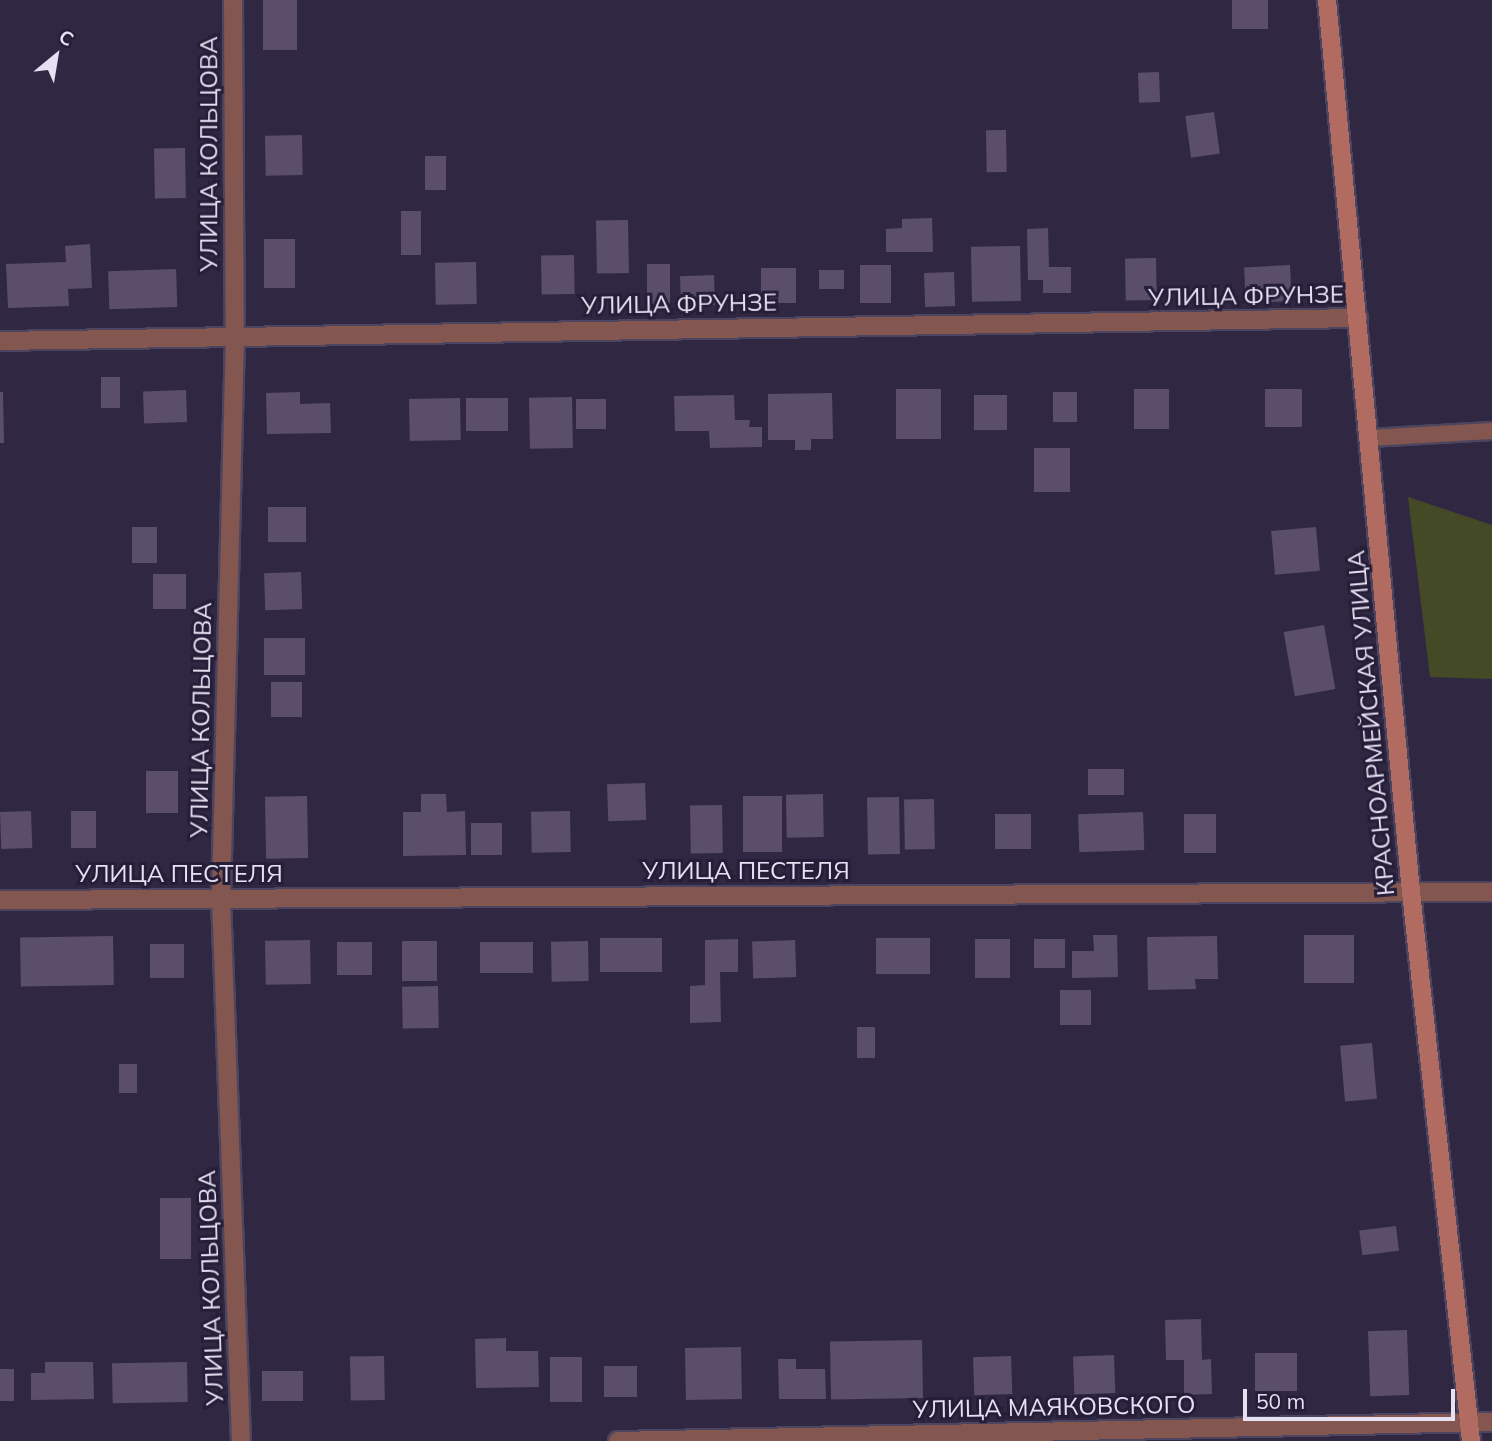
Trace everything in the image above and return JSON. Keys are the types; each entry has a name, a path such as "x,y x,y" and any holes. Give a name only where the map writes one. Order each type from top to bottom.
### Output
{"main road":[{"name":"КРАСНОАРМЕЙСКАЯ УЛИЦА","path":"1326,0 1410,892 1471,1432"}],"street":[{"name":"УЛИЦА КОЛЬЦОВА","path":"233,0 235,335 221,898 241,1441"},
{"name":"УЛИЦА ФРУНЗЕ","path":"0,341 1358,318"},
{"name":"УЛИЦА ПЕСТЕЛЯ","path":"0,900 1492,892"},
{"name":"УЛИЦА МАЯКОВСКОГО","path":"618,1441 1471,1432 1492,1422"}],"lane":[{"path":"1369,438 1492,431"}],"green space":[{"path":"1408,497 1492,525 1492,679 1430,677"}],"building":[{"path":"263,0 297,0 297,50 263,50"},
{"path":"1232,0 1268,0 1268,29 1232,29"},
{"path":"1159,72 1160,102 1139,103 1138,73"},
{"path":"1214,112 1220,154 1191,158 1185,116"},
{"path":"986,130 1006,130 1007,172 987,172"},
{"path":"302,135 303,175 266,176 265,136"},
{"path":"185,148 186,198 155,199 154,149"},
{"path":"425,156 446,156 446,190 425,190"},
{"path":"401,211 421,211 421,255 401,255"},
{"path":"932,218 933,252 886,252 886,229 902,228 902,219"},
{"path":"628,220 629,273 597,274 596,221"},
{"path":"1048,228 1049,267 1071,267 1071,293 1043,293 1043,280 1028,280 1027,229"},
{"path":"264,239 295,239 295,288 264,288"},
{"path":"90,244 92,288 68,289 69,306 8,308 6,264 66,262 65,246"},
{"path":"1020,246 1021,301 972,302 971,247"},
{"path":"574,255 575,294 542,295 541,256"},
{"path":"1156,258 1157,300 1126,301 1125,259"},
{"path":"476,262 477,304 436,305 435,263"},
{"path":"647,264 670,264 670,308 647,308"},
{"path":"860,265 891,265 891,303 860,303"},
{"path":"1290,265 1292,301 1246,303 1244,267"},
{"path":"761,268 796,268 796,303 761,303"},
{"path":"176,269 177,307 109,309 108,271"},
{"path":"819,270 844,270 844,289 819,289"},
{"path":"954,272 955,306 925,307 924,273"},
{"path":"714,275 715,305 681,306 680,276"},
{"path":"101,377 120,377 120,408 101,408"},
{"path":"896,389 941,389 941,439 896,439"},
{"path":"1134,389 1169,389 1169,429 1134,429"},
{"path":"1265,389 1302,389 1302,427 1265,427"},
{"path":"186,390 187,422 144,423 143,392"},
{"path":"0,392 3,392 4,443 0,443"},
{"path":"300,392 300,404 330,403 331,433 267,434 266,393"},
{"path":"1053,392 1077,392 1077,422 1053,422"},
{"path":"832,393 833,439 811,439 811,450 795,450 795,440 768,440 768,394"},
{"path":"734,395 735,420 750,420 749,427 762,427 762,447 710,448 709,431 675,431 674,396"},
{"path":"974,395 1007,395 1007,430 974,430"},
{"path":"572,397 573,448 530,449 529,398"},
{"path":"460,398 461,440 410,441 409,399"},
{"path":"466,398 508,398 508,431 466,431"},
{"path":"576,399 606,399 606,429 576,429"},
{"path":"1034,448 1070,448 1070,492 1034,492"},
{"path":"268,507 306,507 306,542 268,542"},
{"path":"132,527 157,527 157,563 132,563"},
{"path":"1316,527 1320,571 1275,575 1271,531"},
{"path":"301,572 302,609 265,610 264,573"},
{"path":"153,574 186,574 186,609 153,609"},
{"path":"1324,625 1335,689 1295,696 1284,632"},
{"path":"264,638 305,638 305,675 264,675"},
{"path":"271,682 302,682 302,717 271,717"},
{"path":"1088,769 1124,769 1124,795 1088,795"},
{"path":"146,771 178,771 178,813 146,813"},
{"path":"645,783 646,820 608,821 607,784"},
{"path":"421,794 446,794 447,812 465,811 466,855 403,856 403,812 421,812"},
{"path":"823,794 824,837 787,838 786,795"},
{"path":"307,796 308,858 266,859 265,797"},
{"path":"743,796 782,796 782,852 743,852"},
{"path":"899,797 900,854 868,855 867,798"},
{"path":"934,799 935,849 905,850 904,800"},
{"path":"722,805 723,853 691,854 690,806"},
{"path":"31,811 32,848 1,849 0,812"},
{"path":"71,811 96,811 96,848 71,848"},
{"path":"570,811 571,852 532,853 531,812"},
{"path":"1143,812 1144,850 1079,852 1078,814"},
{"path":"995,814 1031,814 1031,849 995,849"},
{"path":"1184,814 1216,814 1216,853 1184,853"},
{"path":"471,823 502,823 502,855 471,855"},
{"path":"1093,935 1117,935 1118,977 1072,978 1072,951 1094,951"},
{"path":"1304,935 1354,935 1354,983 1304,983"},
{"path":"113,936 114,985 21,987 20,938"},
{"path":"1217,936 1218,979 1195,979 1196,989 1148,990 1147,937"},
{"path":"600,938 662,938 662,972 600,972"},
{"path":"876,938 930,938 930,974 876,974"},
{"path":"738,939 738,972 720,972 721,1022 690,1023 690,986 705,985 705,940"},
{"path":"975,939 1010,939 1010,978 975,978"},
{"path":"1034,939 1065,939 1065,968 1034,968"},
{"path":"310,940 311,984 266,985 265,941"},
{"path":"795,940 796,977 753,978 752,942"},
{"path":"402,941 437,941 437,981 402,981"},
{"path":"588,941 589,981 552,982 551,942"},
{"path":"337,942 372,942 372,975 337,975"},
{"path":"480,942 533,942 533,973 480,973"},
{"path":"150,944 184,944 184,978 150,978"},
{"path":"438,986 439,1028 403,1029 402,987"},
{"path":"1060,990 1091,990 1091,1025 1060,1025"},
{"path":"857,1027 875,1027 875,1058 857,1058"},
{"path":"1372,1043 1377,1099 1345,1102 1340,1046"},
{"path":"119,1064 137,1064 137,1093 119,1093"},
{"path":"160,1198 191,1198 191,1259 160,1259"},
{"path":"1396,1226 1399,1251 1362,1255 1359,1231"},
{"path":"1201,1319 1202,1360 1211,1359 1212,1394 1184,1395 1184,1360 1166,1360 1165,1320"},
{"path":"1407,1330 1409,1395 1370,1396 1368,1331"},
{"path":"506,1338 506,1351 538,1351 539,1387 476,1388 475,1339"},
{"path":"922,1340 923,1398 831,1400 830,1342"},
{"path":"741,1347 742,1399 686,1400 685,1348"},
{"path":"1255,1353 1297,1353 1297,1391 1255,1391"},
{"path":"1114,1355 1115,1393 1074,1394 1073,1356"},
{"path":"384,1356 385,1400 351,1401 350,1357"},
{"path":"1011,1356 1012,1394 974,1395 973,1357"},
{"path":"550,1357 582,1357 582,1402 550,1402"},
{"path":"778,1359 796,1359 796,1369 825,1369 826,1399 779,1399"},
{"path":"45,1362 93,1362 94,1399 31,1400 31,1373 45,1373"},
{"path":"187,1362 188,1402 113,1403 112,1363"},
{"path":"604,1366 637,1366 637,1397 604,1397"},
{"path":"0,1369 14,1369 14,1401 0,1401"},
{"path":"262,1371 303,1371 303,1401 262,1401"}]}
